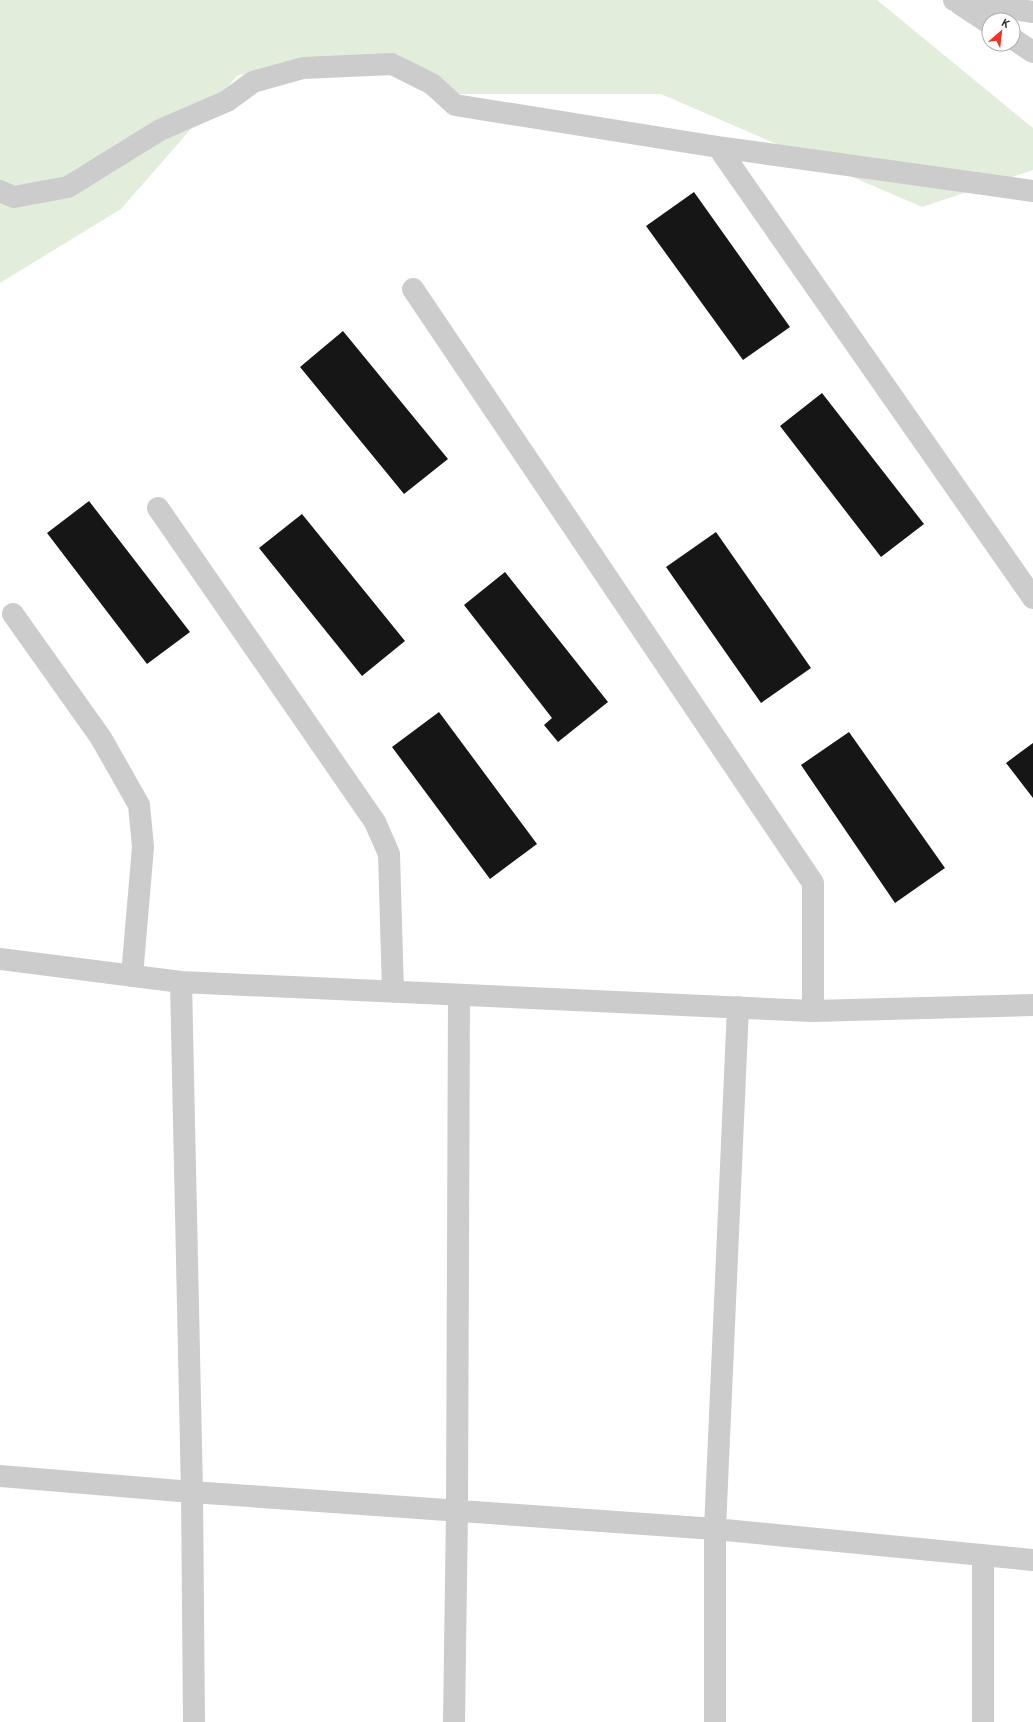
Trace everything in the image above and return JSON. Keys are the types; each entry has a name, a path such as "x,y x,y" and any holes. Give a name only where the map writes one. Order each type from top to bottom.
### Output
{"street":[{"path":"954,0 1033,12"},
{"path":"954,0 981,18"},
{"path":"1021,44 1033,52"},
{"path":"0,191 14,197 68,187 160,130 227,101 253,82 303,68 392,64 432,84 455,105 718,147 1033,191"},
{"path":"718,147 1033,598"},
{"path":"413,289 813,883 813,1011"},
{"path":"158,508 375,822 389,854 393,992"},
{"path":"13,614 100,738 139,805 143,847 132,976"},
{"path":"0,959 182,982 813,1011 1033,1005"},
{"path":"182,982 192,1492 194,1722"},
{"path":"454,1722 459,995"},
{"path":"715,1722 715,1529 738,1007"},
{"path":"0,1476 192,1492 715,1529 1033,1560"},
{"path":"983,1556 983,1722"}],"green space":[{"path":"0,0 877,0 1033,128 1033,170 922,207 661,94 458,94 398,54 238,75 121,209 0,283"}],"building":[{"path":"694,192 790,327 743,360 646,226"},
{"path":"343,331 448,459 404,494 300,367"},
{"path":"822,393 924,524 881,557 780,426"},
{"path":"89,501 190,632 147,664 47,533"},
{"path":"302,514 405,641 362,676 259,548"},
{"path":"716,532 811,668 761,703 666,567"},
{"path":"505,572 608,702 558,742 544,725 552,718 464,605"},
{"path":"439,712 537,844 490,879 392,747"},
{"path":"849,732 945,868 895,903 801,765"},
{"path":"1033,743 1033,798 1006,763"}]}
